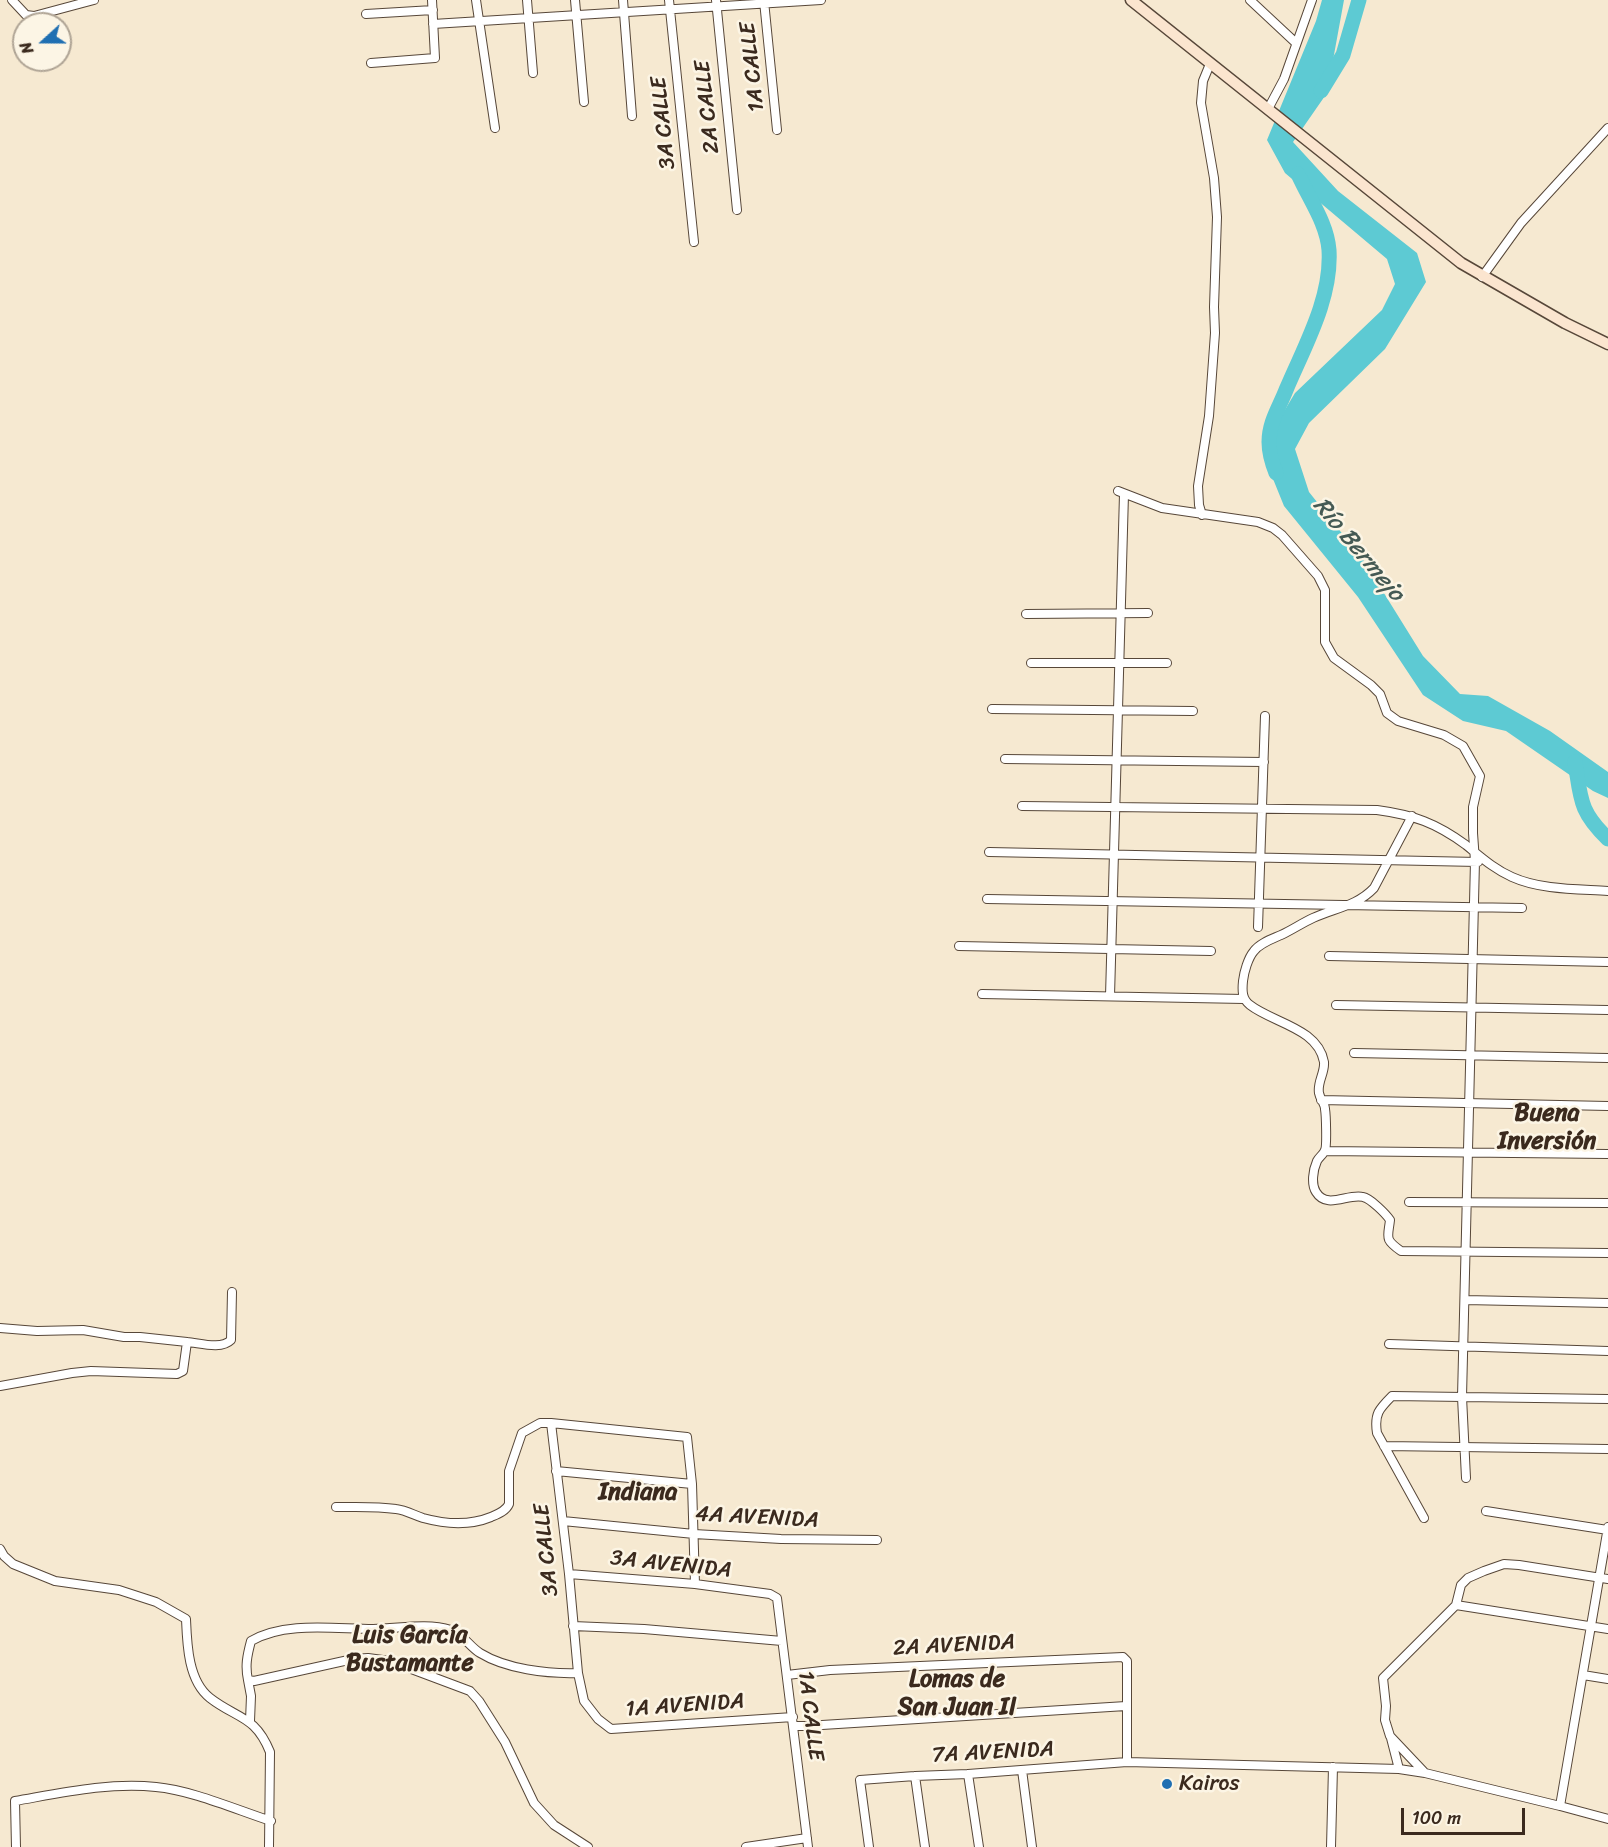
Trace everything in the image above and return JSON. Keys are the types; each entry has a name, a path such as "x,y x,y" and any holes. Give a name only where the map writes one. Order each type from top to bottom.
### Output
{"main road":[{"path":"1131,0 1441,249 1482,277 1608,344"}],"street":[{"path":"12,0 26,15 34,16 94,0"},
{"path":"371,63 435,58 432,0"},
{"path":"476,0 495,128"},
{"path":"527,0 533,73"},
{"path":"575,0 584,102"},
{"path":"623,0 632,116"},
{"name":"3A CALLE","path":"669,0 694,242"},
{"path":"434,24 670,11 716,4 815,0"},
{"path":"1250,0 1296,43"},
{"path":"1270,111 1284,80 1312,0"},
{"name":"1A CALLE","path":"764,2 777,130"},
{"name":"2A CALLE","path":"716,4 737,210"},
{"path":"366,14 433,10"},
{"path":"1202,515 1198,486 1209,416 1215,333 1214,278 1217,218 1214,178 1201,103 1203,81 1210,64"},
{"path":"1482,277 1521,223 1608,128"},
{"path":"1110,996 1119,711 1121,493 1162,508 1258,522 1273,528 1282,535 1318,576 1325,590 1325,642 1334,658 1371,685 1380,694 1387,713 1398,721 1444,735 1463,746 1480,776 1473,807 1475,857 1462,1397 1466,1478"},
{"path":"1026,614 1148,613"},
{"path":"1031,663 1167,663"},
{"path":"992,710 1193,711"},
{"path":"1258,927 1265,716"},
{"path":"1005,759 1264,762"},
{"path":"1022,806 1377,810 1427,821 1475,857 1514,878 1547,886 1608,891"},
{"path":"1244,999 1243,980 1254,951 1263,943 1314,917 1365,897 1374,888 1412,816"},
{"path":"988,852 1389,860 1475,857"},
{"path":"987,899 1522,908"},
{"path":"959,946 1211,951"},
{"path":"1329,956 1608,962"},
{"path":"982,994 1244,999 1261,1013 1298,1030 1317,1046 1324,1063 1319,1092 1325,1107 1325,1150 1317,1161 1314,1173 1315,1191 1320,1197 1334,1201 1362,1196 1367,1198 1387,1214 1390,1220 1386,1232 1394,1246 1401,1251 1608,1253"},
{"path":"1336,1005 1608,1010"},
{"path":"1354,1053 1608,1058"},
{"path":"1321,1101 1608,1106"},
{"path":"1325,1150 1608,1154"},
{"path":"1409,1202 1608,1203"},
{"path":"0,1328 37,1331 82,1330 124,1337 227,1344 231,1340 232,1292"},
{"path":"1465,1300 1608,1304"},
{"path":"0,1386 91,1371 177,1374 183,1371 187,1342"},
{"path":"1389,1344 1608,1351"},
{"path":"1424,1518 1377,1433 1375,1423 1379,1408 1392,1396 1608,1399"},
{"path":"336,1507 369,1506 398,1509 423,1518 448,1523 470,1523 489,1517 506,1510 509,1504 509,1472 522,1433 540,1423 687,1437 692,1484 695,1584"},
{"name":"3A CALLE","path":"551,1423 578,1673"},
{"path":"1384,1446 1608,1449"},
{"path":"556,1471 692,1484"},
{"path":"1486,1511 1608,1529 1560,1806"},
{"name":"4A AVENIDA","path":"563,1521 694,1534 781,1539 877,1540"},
{"path":"0,1549 13,1564 55,1581 129,1593 156,1602 186,1619 188,1652 196,1679 202,1690 209,1697 250,1721 266,1741 270,1752 269,1847"},
{"path":"1399,1768 1385,1720 1383,1678 1456,1605 1461,1585 1468,1578 1504,1564 1520,1564 1608,1579"},
{"name":"3A AVENIDA","path":"569,1574 695,1584 770,1594"},
{"name":"1A CALLE","path":"770,1594 777,1598 808,1847"},
{"path":"1456,1605 1608,1629"},
{"path":"573,1626 782,1641"},
{"path":"250,1721 251,1696 245,1666 250,1641 285,1630 437,1627 462,1636 476,1651 490,1659 540,1672 578,1673"},
{"name":"2A AVENIDA","path":"787,1675 830,1670 1123,1657 1127,1661 1126,1706"},
{"path":"248,1680 254,1681 353,1659 368,1658 390,1660 470,1691 505,1742 534,1803 554,1825 588,1847"},
{"name":"1A AVENIDA","path":"578,1673 584,1701 598,1719 611,1729 794,1721 806,1726 1126,1706"},
{"path":"1583,1675 1608,1679"},
{"path":"1126,1706 1127,1762"},
{"path":"1390,1736 1425,1773"},
{"name":"7A AVENIDA","path":"869,1847 860,1780 1127,1762 1399,1768 1608,1819"},
{"path":"1330,1847 1333,1767"},
{"path":"1022,1770 1032,1847"},
{"path":"968,1774 979,1847"},
{"path":"915,1776 925,1847"},
{"path":"16,1847 15,1801 122,1785 158,1787 271,1821"},
{"path":"746,1847 807,1838"}],"water":[{"path":"1322,0 1344,0 1327,93 1293,142 1338,191 1417,253 1426,282 1385,349 1309,423 1295,449 1309,492 1364,561 1423,656 1460,694 1488,696 1550,731 1608,772 1608,798 1593,791 1506,731 1463,721 1423,695 1358,597 1284,506 1269,469 1274,428 1295,393 1382,310 1395,284 1387,259 1285,173 1267,140 1316,21"}],"waterway":[{"name":"Río Bermejo","path":"1321,91 1343,55 1359,0"},
{"name":"Río Bermejo","path":"1276,473 1269,442 1271,428 1315,322 1329,268 1328,240 1325,230 1298,174"},
{"name":"Río Bermejo","path":"1575,762 1586,812 1608,839"}],"place":[{"name":"Kairos","path":"1167,1784"}],"district":[{"name":"Buena Inversión","path":"1547,1128"},
{"name":"Indiana","path":"638,1493"},
{"name":"Luis García Bustamante","path":"410,1650"},
{"name":"Lomas de San Juan II","path":"957,1694"}]}
